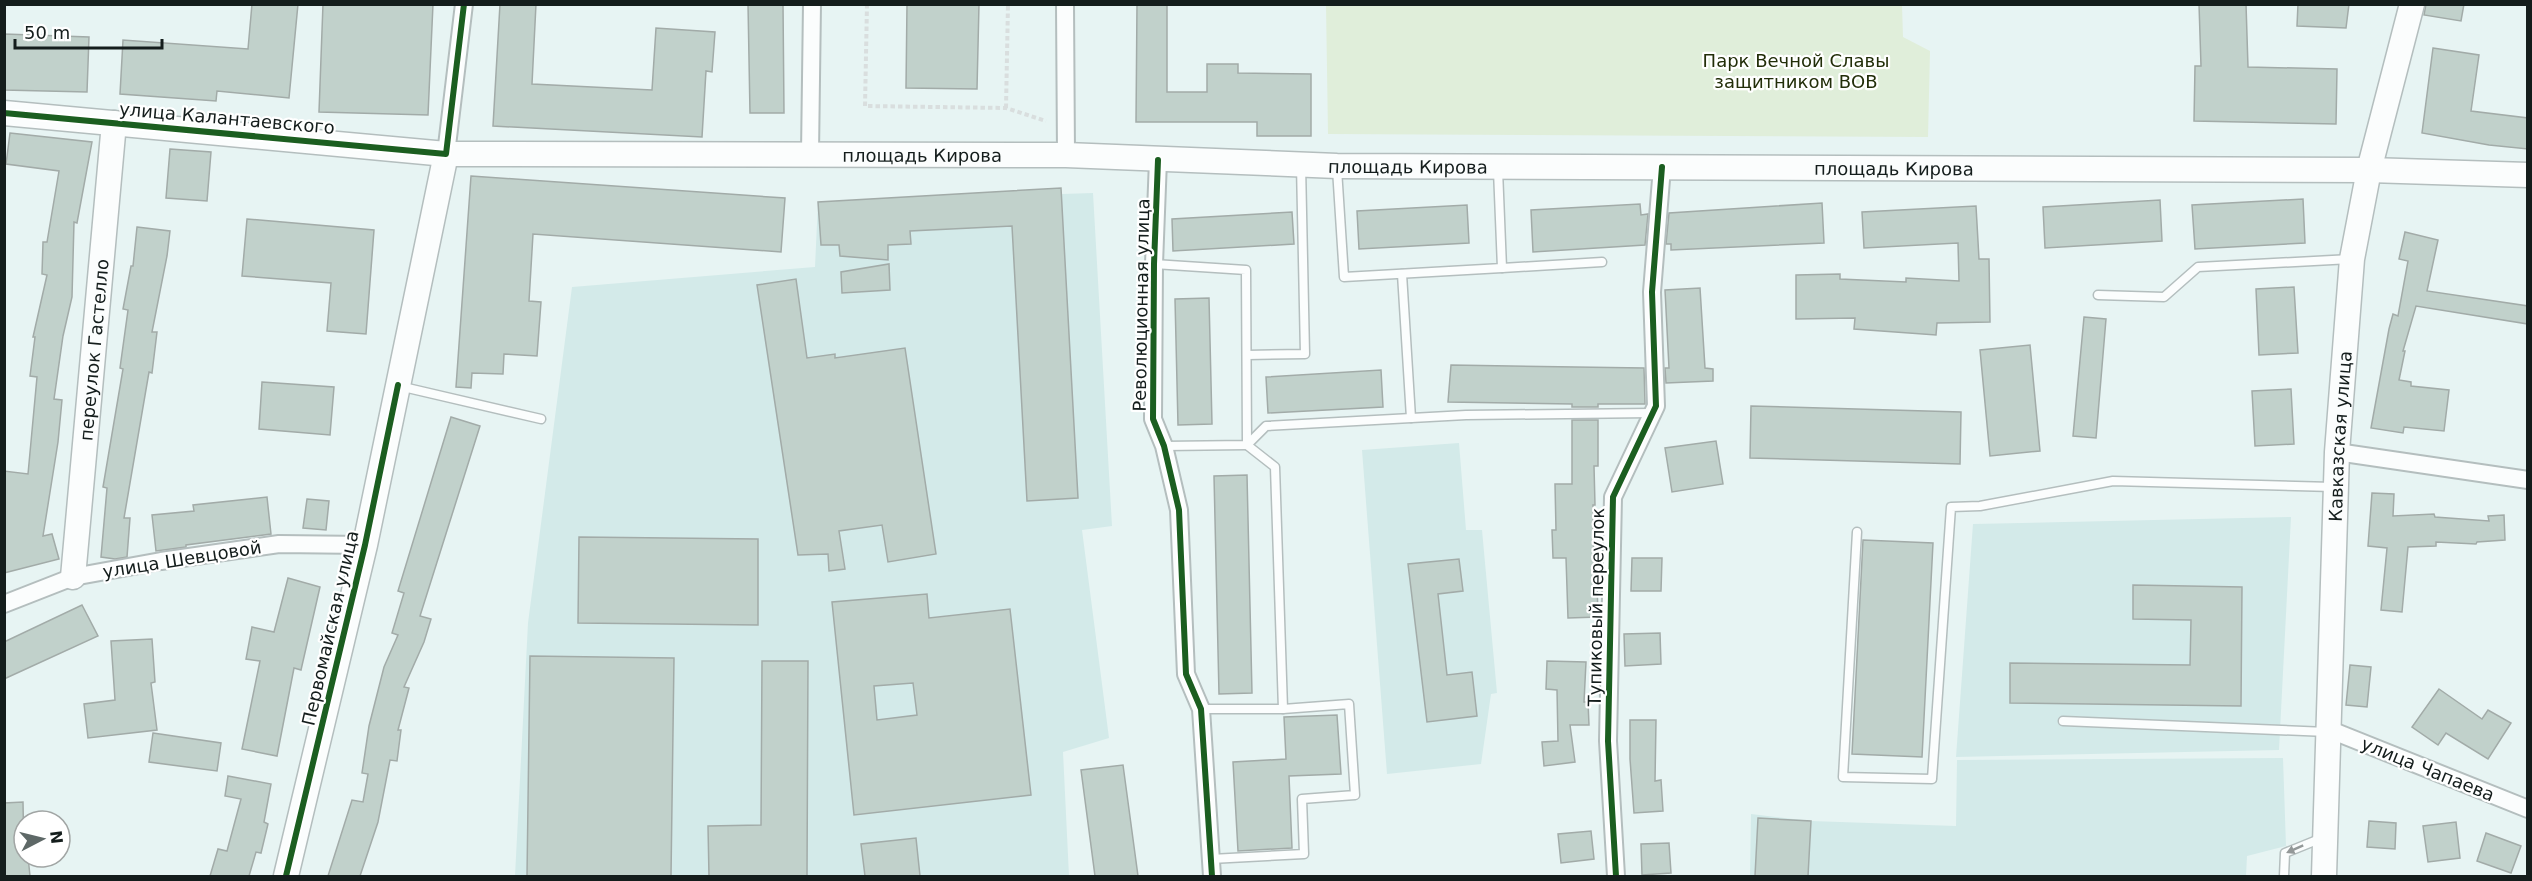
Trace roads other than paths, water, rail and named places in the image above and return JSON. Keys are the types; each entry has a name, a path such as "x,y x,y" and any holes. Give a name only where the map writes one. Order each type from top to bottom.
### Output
{"main road":[{"name":"Кавказская улица","path":"2324,876 2337,452 2352,259 2369,170 2412,4"},
{"name":"улица Калантаевского","path":"4,113 446,154"},
{"name":"переулок Гастелло","path":"73,577 114,123"},
{"name":"площадь Кирова","path":"446,154 1066,155 1336,166 2369,170 2528,175"},
{"name":"Первомайская улица","path":"286,876 365,545 446,154"}],"street":[{"name":"Первомайская улица","path":"446,154 464,4"},
{"path":"810,153 812,4"},
{"path":"1065,4 1066,155"},
{"name":"Революционная улица","path":"1158,160 1154,264 1154,419 1164,446 1179,510 1186,674 1201,709 1212,876"},
{"name":"Тупиковый переулок","path":"1616,876 1608,741 1613,496 1656,406 1652,292 1662,167"},
{"path":"2337,452 2528,480"},
{"name":"улица Шевцовой","path":"4,604 73,577 279,544 365,545"},
{"name":"улица Чапаева","path":"2328,730 2528,809"}],"lane":[{"path":"1247,355 1305,354 1301,165"},
{"path":"1336,166 1344,277 1602,262"},
{"path":"1498,166 1502,268"},
{"path":"2098,295 2164,297 2198,267 2352,259"},
{"path":"1154,264 1246,270 1247,445"},
{"path":"1402,274 1411,418"},
{"path":"398,385 541,419"},
{"path":"1247,445 1266,426 1466,415 1652,413"},
{"path":"1164,446 1247,445 1275,467 1283,709"},
{"path":"1857,532 1843,777 1932,779 1951,507 1980,506 2114,481 2336,487"},
{"path":"1201,709 1283,709 1349,704 1355,795 1302,799 1304,854 1211,859"},
{"path":"2063,721 2328,730"},
{"path":"2284,876 2285,853 2325,837"}],"park label":[{"name":"Парк Вечной Славы защитником ВОВ","path":"1796,70"}]}
